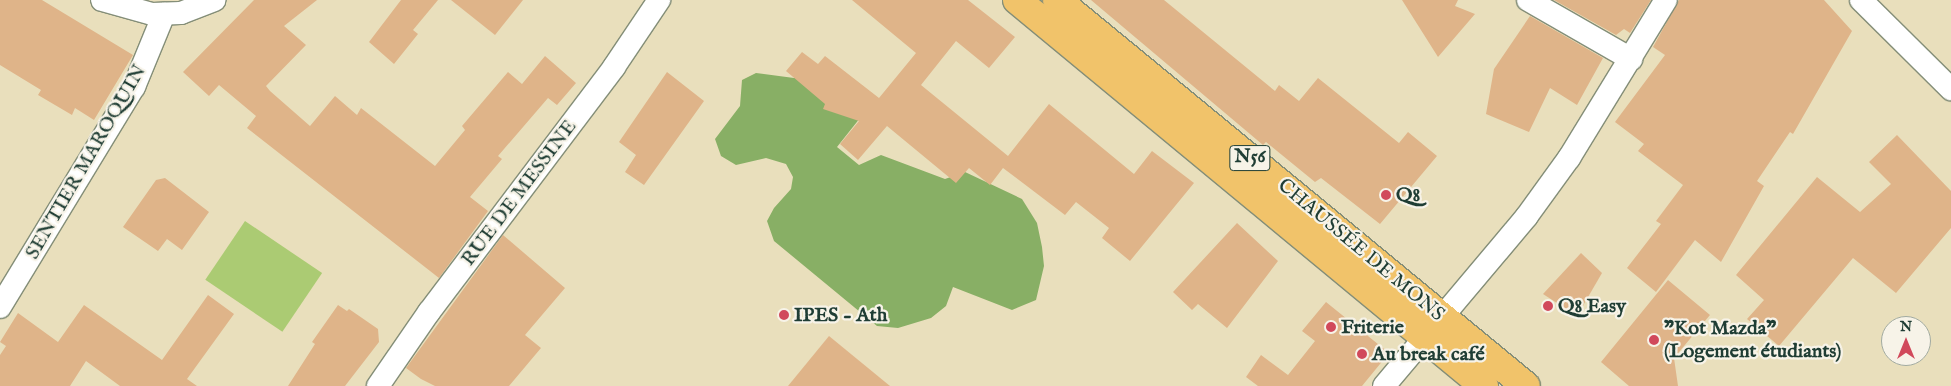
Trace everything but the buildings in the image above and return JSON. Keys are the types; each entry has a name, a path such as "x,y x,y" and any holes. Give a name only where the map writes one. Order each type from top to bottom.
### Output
{"main road":[{"name":"CHAUSSÉE DE MONS","path":"1017,0 1484,386"},
{"name":"CHAUSSÉE DE MONS","path":"1058,0 1526,386"}],"street":[{"path":"102,0 137,13 164,14 196,9 215,0"},
{"name":"RUE DE MESSINE","path":"378,386 429,312 614,67 659,0"},
{"path":"1528,0 1631,59"},
{"path":"1384,386 1423,337 1527,216 1568,158 1666,0"},
{"path":"1860,0 1951,89"},
{"name":"SENTIER MAROQUIN","path":"0,307 134,87 164,14"}],"green space":[{"path":"811,69 868,108 837,147 859,165 881,155 945,179 965,172 1022,199 1037,223 1042,247 1044,266 1036,300 1012,310 953,287 946,306 931,318 898,328 877,326 774,241 767,221 774,208 791,189 793,177 786,164 766,158 736,165 721,156 715,139 740,106 742,80 756,73 794,78"},
{"path":"245,221 322,273 282,332 205,280"}],"place":[{"name":"Q8","path":"1386,195"},
{"name":"Q8 Easy","path":"1548,306"},
{"name":"IPES - Ath","path":"784,315"},
{"name":"Friterie","path":"1331,327"},
{"name":"\"Kot Mazda\" (Logement étudiants)","path":"1654,340"},
{"name":"Au break café","path":"1362,354"}]}
